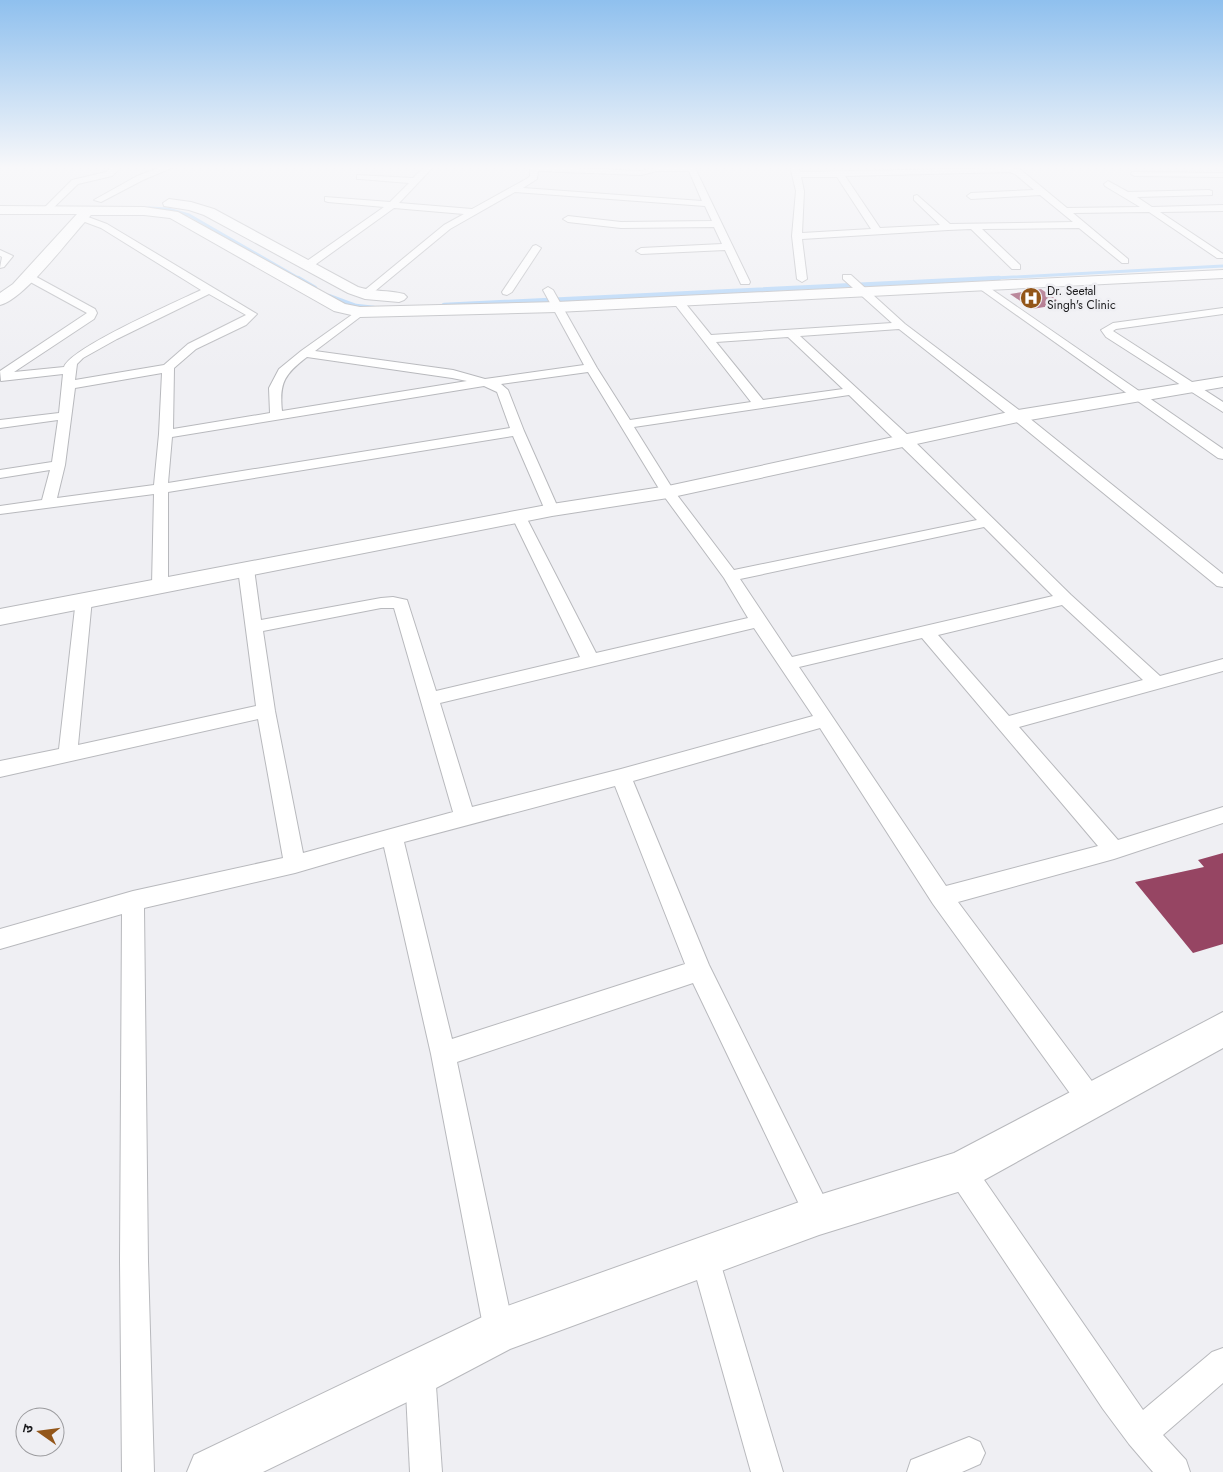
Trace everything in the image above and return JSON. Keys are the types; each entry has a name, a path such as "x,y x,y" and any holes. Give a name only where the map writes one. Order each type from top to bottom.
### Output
{"main road":[{"path":"0,300 18,287 65,235"},
{"path":"209,235 313,291 340,308 360,312 552,298 677,300 984,287 1223,274"},
{"path":"250,235 308,265 336,284 365,294 410,296"},
{"path":"1201,257 1221,256"},
{"path":"1105,262 1144,260"},
{"path":"996,268 1021,266"},
{"path":"783,280 849,279 867,276"},
{"path":"726,283 750,282"},
{"path":"313,291 336,284"},
{"path":"502,292 527,291 552,298 568,289"},
{"path":"0,617 84,599 552,510 668,492 1018,416 1223,382"},
{"path":"211,1472 420,1372 499,1331 578,1304 704,1255 819,1215 961,1171 1223,1029"}],"street":[{"path":"118,235 209,290 249,311 251,316 190,349 175,359 168,368 166,434 161,488 160,585"},
{"path":"308,265 350,235"},
{"path":"365,294 438,235"},
{"path":"724,235 750,282"},
{"path":"802,279 797,236 818,235"},
{"path":"983,235 1021,266"},
{"path":"1092,235 1125,261"},
{"path":"1189,235 1221,256"},
{"path":"641,251 729,246"},
{"path":"502,292 536,248"},
{"path":"0,254 8,256 0,265"},
{"path":"0,377 92,314 90,311 27,276"},
{"path":"849,279 860,291 902,326 1018,416 1223,582"},
{"path":"984,287 1223,455"},
{"path":"49,502 58,465 68,385 68,370 71,363 87,351 209,290"},
{"path":"552,298 591,368 668,492 730,576 941,897 1091,1101"},
{"path":"677,300 759,404"},
{"path":"1223,311 1113,326 1107,330 1110,335 1223,408"},
{"path":"276,415 274,388 278,378 289,365 360,312"},
{"path":"707,339 902,326"},
{"path":"791,334 906,441 1065,600 1156,682"},
{"path":"305,353 453,374 486,382 502,390 517,431 552,510"},
{"path":"68,385 168,368"},
{"path":"166,434 486,382 591,368"},
{"path":"0,377 68,370"},
{"path":"627,424 852,391"},
{"path":"0,424 63,416"},
{"path":"0,510 161,488 517,431"},
{"path":"0,474 58,465"},
{"path":"519,517 591,661"},
{"path":"730,576 986,522"},
{"path":"246,569 266,710 295,864"},
{"path":"68,753 84,599"},
{"path":"788,664 1065,600"},
{"path":"254,627 381,603 401,604 465,818"},
{"path":"428,699 758,621"},
{"path":"925,631 1114,850"},
{"path":"1006,724 1223,665"},
{"path":"0,769 266,710"},
{"path":"0,939 133,901 295,864 392,836 621,778 825,720"},
{"path":"621,778 698,970 819,1215"},
{"path":"941,897 1114,850 1223,815"},
{"path":"392,836 443,1054 499,1331"},
{"path":"133,901 134,1251 138,1472"},
{"path":"443,1054 698,970"},
{"path":"961,1171 1140,1433 1174,1472"},
{"path":"704,1255 767,1472"},
{"path":"1140,1433 1223,1363"},
{"path":"420,1372 426,1472"},
{"path":"923,1472 969,1453"}],"building":[{"path":"1041,289 1063,304 1032,309 1010,294"},
{"path":"1223,853 1223,944 1193,953 1135,882 1204,867 1198,860"}],"waterway":[{"path":"223,235 300,279"},
{"path":"976,279 1223,266"},
{"path":"298,278 315,288"},
{"path":"444,305 999,278"},
{"path":"329,296 356,306 374,308"}],"place":[{"name":"Dr. Seetal Singh's Clinic","path":"1031,298"}]}
